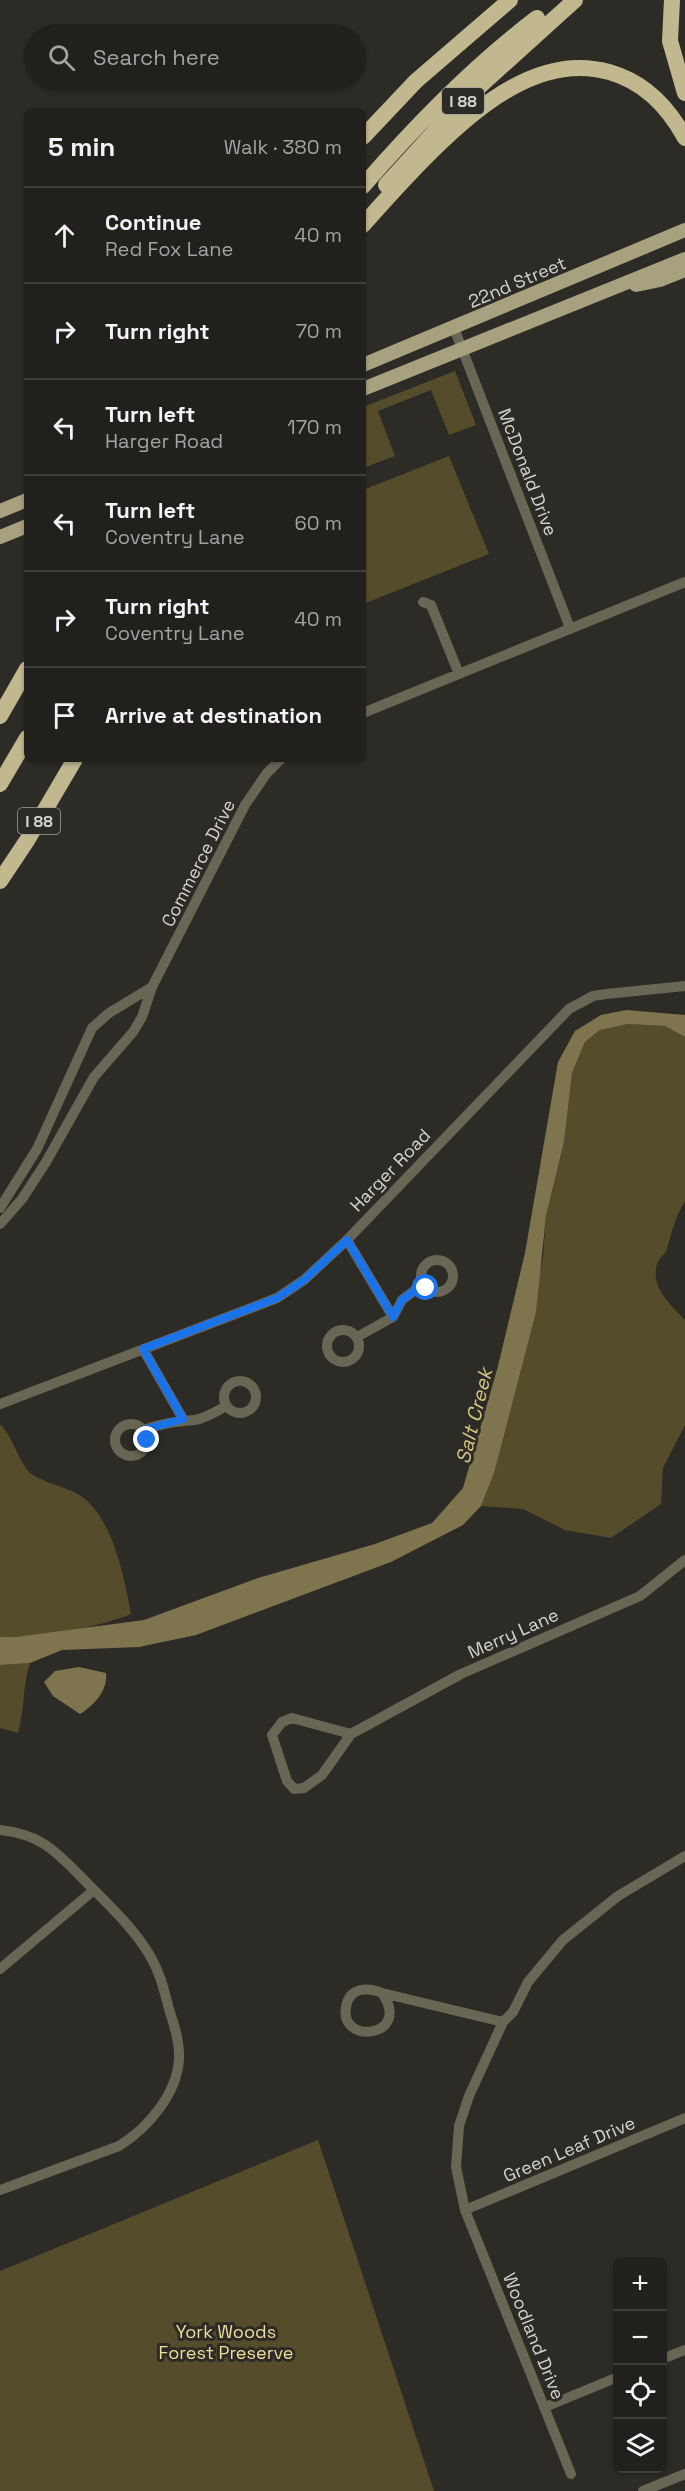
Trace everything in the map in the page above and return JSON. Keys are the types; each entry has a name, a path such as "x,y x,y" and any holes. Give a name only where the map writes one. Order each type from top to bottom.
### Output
{"highway":[{"name":"I 88","path":"366,134 416,81 510,0"},
{"name":"I 88","path":"366,183 423,119 465,78 562,0"},
{"name":"I 88","path":"366,210 420,146 460,104 575,0"},
{"path":"672,0 670,41 685,93"},
{"path":"366,222 426,159 492,101 527,79 551,72 576,68 620,74 645,88 667,108 685,138"},
{"path":"0,716 24,674"},
{"path":"0,784 24,743"},
{"name":"I 88","path":"0,881 28,839 73,762"}],"main road":[{"name":"22nd Street","path":"366,364 685,230"},
{"path":"366,388 685,258"},
{"path":"622,284 637,286 685,270"},
{"path":"0,511 24,501"},
{"path":"0,537 24,527"}],"street":[{"name":"McDonald Drive","path":"454,328 570,628"},
{"path":"366,712 685,582"},
{"path":"423,602 431,605 459,674"},
{"name":"Commerce Drive","path":"0,1224 22,1199 94,1077 133,1032 142,1017 152,987 245,805 262,780 278,762"},
{"name":"Harger Road","path":"0,1404 277,1298 304,1280 347,1240 569,1009 581,1002 606,994 685,986"},
{"path":"0,1208 38,1149 92,1028 109,1013 152,987"},
{"path":"347,1240 393,1317"},
{"path":"357,1337 393,1317 402,1300 423,1284"},
{"path":"143,1349 183,1419"},
{"path":"143,1430 183,1419 201,1418 226,1406"},
{"name":"Merry Lane","path":"351,1734 292,1718 282,1722 272,1735 287,1781 294,1789 304,1788 314,1783 351,1734 461,1674 640,1596 685,1560"},
{"path":"0,1830 22,1832 49,1845 129,1926 158,1970 178,2049 173,2082 149,2121 120,2146 0,2190"},
{"name":"Woodland Drive","path":"571,2474 465,2210 456,2167 459,2126 469,2096 502,2022 513,2012 528,1982 563,1940 618,1896 685,1856"},
{"path":"0,1969 94,1890"},
{"path":"382,1993 389,2003 390,2014 385,2025 375,2032 364,2033 353,2028 347,2018 346,2007 351,1996 360,1989 372,1988 382,1993 502,2022"},
{"name":"Green Leaf Drive","path":"465,2210 685,2118"},
{"path":"667,2357 685,2350"},
{"path":"545,2407 613,2379"},
{"path":"643,2491 685,2474"}],"green space":[{"path":"455,371 476,425 449,435 431,390 378,411 395,456 366,467 366,406"},
{"path":"449,456 489,554 366,603 366,489"},
{"path":"628,1024 665,1026 685,1037 685,1201 676,1218 666,1251 657,1264 656,1280 663,1295 685,1320 685,1425 663,1468 661,1504 611,1538 565,1530 523,1509 481,1506 494,1473 543,1258 546,1216 564,1142 572,1073 585,1042 600,1030"},
{"path":"0,1424 31,1474 74,1492 98,1513 107,1529 120,1564 131,1614 102,1624 67,1631 0,1637"},
{"path":"30,1663 18,1733 0,1728 0,1665"},
{"name":"York Woods Forest Preserve","path":"318,2140 434,2491 0,2491 0,2271"}],"shaded area":[{"path":"626,1010 685,1015 685,1037 665,1026 628,1024 600,1030 585,1042 572,1073 564,1142 546,1216 536,1312 494,1473 481,1506 463,1525 391,1562 196,1635 139,1647 62,1650 30,1663 0,1665 0,1637 16,1637 144,1620 258,1578 375,1544 432,1523 463,1488 498,1366 525,1253 558,1062 575,1031 601,1015"},
{"path":"79,1667 106,1673 105,1686 99,1697 80,1714 53,1696 44,1682 55,1671"}],"route":[{"path":"147,1440 143,1430 161,1423 183,1419 143,1349 277,1298 304,1280 347,1240 393,1317 402,1300 423,1284 426,1288"}],"water label":[{"name":"Salt Creek","path":"474,1416"}]}
